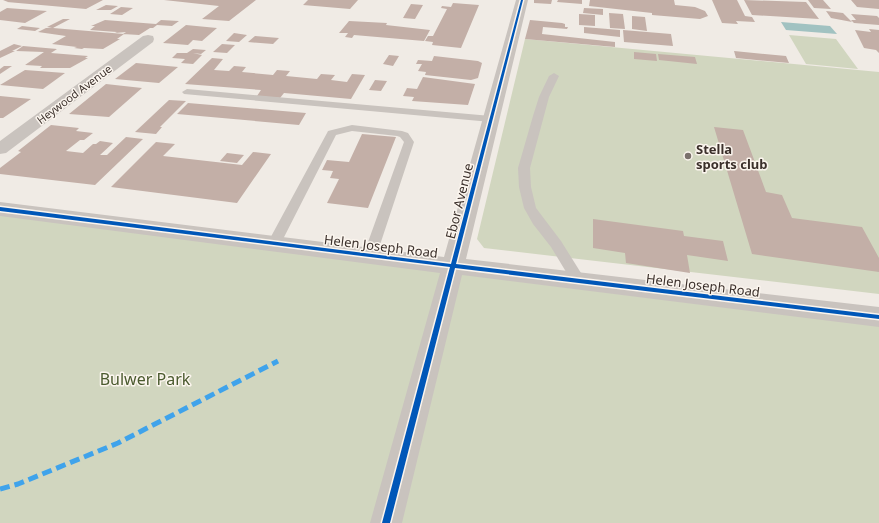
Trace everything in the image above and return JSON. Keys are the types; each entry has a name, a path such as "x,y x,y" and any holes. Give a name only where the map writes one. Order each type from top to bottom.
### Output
{"street":[{"name":"Ebor Avenue","path":"386,523 522,0"},
{"name":"Heywood Avenue","path":"0,149 148,38"},
{"name":"Helen Joseph Road","path":"0,209 370,256 879,317"}],"lane":[{"path":"554,76 544,97 524,168 525,187 530,208 556,244 579,281"},
{"path":"187,92 491,119"},
{"path":"274,244 332,133 352,128 398,132 404,135 408,142 370,256"}],"green space":[{"path":"789,35 836,39 858,69 806,64"},
{"name":"Stella sports club","path":"525,39 879,72 879,294 484,248 477,239"},
{"name":"Bulwer Park","path":"0,215 879,326 879,523 0,523"}],"water":[{"path":"781,22 830,26 837,34 786,30"}],"building":[{"path":"3,0 103,0 86,9 7,2"},
{"path":"164,0 256,0 229,21 202,19 219,6"},
{"path":"308,0 358,0 350,9 303,5"},
{"path":"534,0 552,0 551,4 534,3"},
{"path":"558,0 582,0 582,4 557,2"},
{"path":"590,0 674,0 675,5 695,7 705,11 708,16 700,19 652,15 652,13 589,6"},
{"path":"712,0 737,0 745,16 752,17 755,22 736,21 738,24 722,23"},
{"path":"744,0 806,2 819,19 752,15"},
{"path":"808,0 823,0 831,9 814,8"},
{"path":"851,0 879,0 879,9 857,7"},
{"path":"453,3 479,5 461,48 432,45 433,42 425,41 428,36 433,36 447,9 441,8 442,6 451,7"},
{"path":"411,4 423,5 415,19 403,18"},
{"path":"106,5 118,6 111,10 96,10"},
{"path":"121,7 133,8 122,15 110,14"},
{"path":"7,8 47,11 25,23 0,20 0,12"},
{"path":"584,8 603,9 603,15 583,13"},
{"path":"826,11 843,13 852,22 831,18"},
{"path":"609,13 623,14 625,29 610,28"},
{"path":"579,14 595,15 595,26 579,25"},
{"path":"851,14 877,16 879,18 879,25 854,23 851,20 856,20"},
{"path":"632,16 645,17 647,31 632,29"},
{"path":"63,19 70,19 53,28 124,34 117,39 120,39 103,49 82,49 52,44 66,36 38,32 46,28 52,28 47,27"},
{"path":"105,20 156,24 161,20 179,21 172,26 157,25 139,35 123,34 126,32 115,33 117,32 90,30 95,26 91,26"},
{"path":"530,20 562,23 565,24 565,27 568,27 567,29 543,27 542,34 615,42 615,47 525,39"},
{"path":"349,21 387,23 386,25 430,30 424,41 354,35 352,38 345,37 348,33 339,33"},
{"path":"186,25 217,28 202,41 193,40 188,45 163,43"},
{"path":"22,26 40,28 35,31 17,29"},
{"path":"584,27 620,30 620,37 584,33"},
{"path":"869,29 879,30 879,53 876,50 864,48 855,30 871,32"},
{"path":"623,30 671,34 673,46 624,42"},
{"path":"234,33 247,35 239,42 226,41"},
{"path":"255,36 279,38 273,44 248,42"},
{"path":"14,44 22,46 0,58 0,51"},
{"path":"222,44 235,45 227,53 213,52"},
{"path":"23,46 57,49 51,53 88,56 85,58 88,58 70,68 40,68 42,66 25,65 44,52 16,51"},
{"path":"193,49 206,50 201,54 193,53 202,55 193,64 181,63 185,59 172,58 177,53 187,53"},
{"path":"734,51 786,56 789,63 736,58"},
{"path":"634,52 656,54 657,61 634,59"},
{"path":"658,54 695,57 697,64 659,60"},
{"path":"389,55 399,56 393,66 383,64"},
{"path":"434,56 478,61 482,63 478,78 471,80 425,75 426,72 418,71 422,64 416,64 418,60 432,61"},
{"path":"212,58 223,59 214,70 229,71 234,66 246,67 242,72 273,75 277,70 290,71 286,76 317,79 321,74 335,75 331,80 347,82 352,74 365,75 351,99 284,93 280,98 257,96 261,90 185,84"},
{"path":"136,63 178,67 159,83 115,79"},
{"path":"4,66 12,66 0,74 0,69"},
{"path":"25,70 65,73 43,89 0,85"},
{"path":"423,77 475,84 468,105 412,101 414,97 403,96 407,88 417,89"},
{"path":"375,80 387,81 381,91 369,90"},
{"path":"106,84 142,88 109,117 69,114"},
{"path":"0,96 31,99 3,118 0,118"},
{"path":"169,100 186,101 160,127 162,127 156,134 135,132"},
{"path":"188,103 306,113 299,125 177,114"},
{"path":"51,125 79,128 76,131 93,133 84,140 80,140 66,151 83,153 93,144 100,141 113,143 100,155 107,155 126,137 143,139 95,185 0,174 0,168 21,152 18,151"},
{"path":"714,127 743,130 766,192 782,195 792,218 862,227 879,258 879,272 752,254"},
{"path":"362,134 396,137 368,208 327,203 339,179 330,178 333,171 322,170 327,160 349,162"},
{"path":"156,142 175,144 163,156 242,165 253,152 271,154 237,203 111,187"},
{"path":"227,153 244,155 237,163 220,161"},
{"path":"593,219 683,231 684,236 723,241 728,261 687,255 690,273 626,263 625,253 593,248"}],"marked path":[{"path":"0,489 18,484 118,443 278,361"}],"cycle path":[{"path":"386,523 522,0"},
{"path":"0,209 453,266 879,317"}],"place":[{"name":"Stella sports club","path":"688,156"}]}
